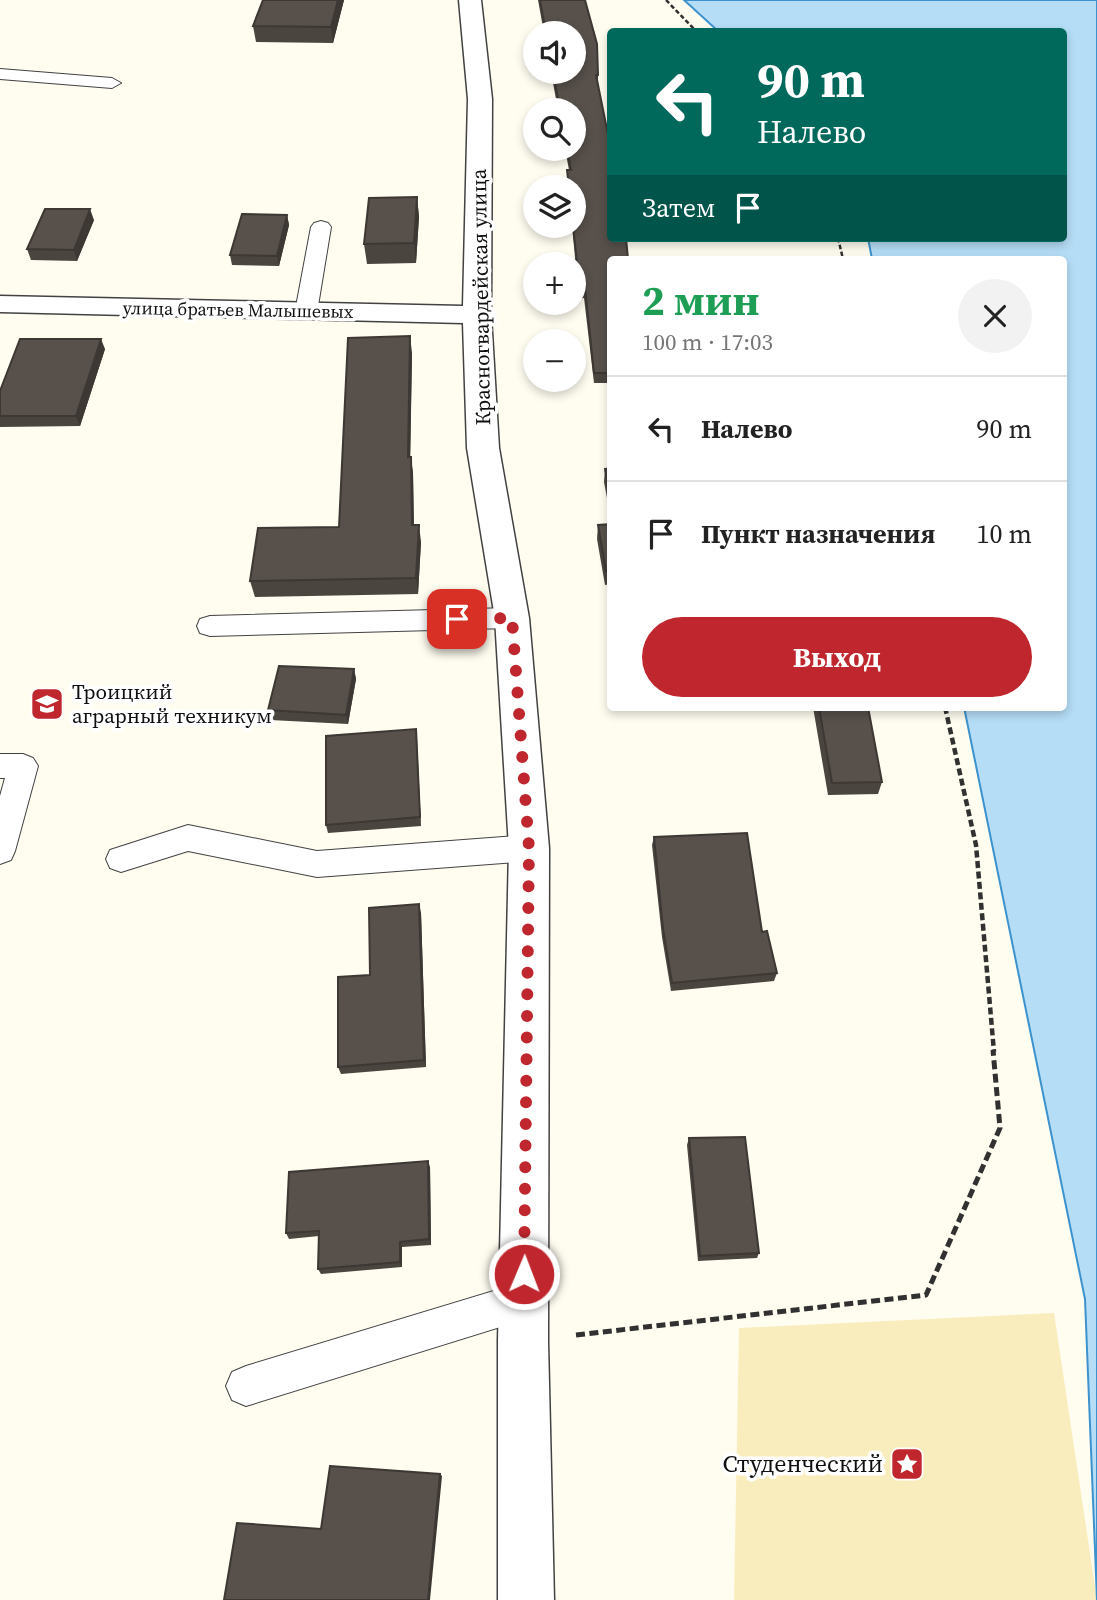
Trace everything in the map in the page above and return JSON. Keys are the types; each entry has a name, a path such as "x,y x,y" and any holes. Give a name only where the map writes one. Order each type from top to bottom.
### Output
{"street":[{"name":"Красногвардейская улица","path":"470,0 480,99 477,315 483,448 512,618 529,848 523,1301 526,1600"},
{"name":"улица братьев Малышевых","path":"0,304 477,315"}],"lane":[{"path":"0,74 112,83"},
{"path":"306,312 321,227"},
{"path":"210,625 512,618"},
{"path":"0,766 23,766 0,851"},
{"path":"121,859 188,838 317,864 529,848"},
{"path":"246,1386 523,1301"}],"path":[{"path":"666,0 693,28"},
{"path":"523,1341 926,1295 1000,1128 976,845 945,711"}],"sand":[{"name":"Студенческий","path":"1054,1313 1097,1600 734,1600 739,1328"}],"water":[{"path":"684,0 1097,0 1097,1600 1085,1299 965,711 1067,711 1067,256 871,256 869,242 1067,242 1067,28 715,28"}],"building":[{"path":"263,0 338,0 331,27 253,26"},
{"path":"540,0 585,0 597,44 596,75 607,129 607,242 626,242 628,256 607,256 607,373 594,373 586,297 586,252 576,252 574,238 586,238 586,175 568,175 567,170 571,170 569,161 586,161 586,98 558,98 555,84 586,84 586,21 544,21"},
{"path":"417,197 414,243 364,244 369,198"},
{"path":"45,209 90,209 74,250 27,249"},
{"path":"242,214 287,215 277,256 230,255"},
{"path":"410,336 408,457 411,457 412,525 419,525 416,578 250,581 258,528 339,527 348,338"},
{"path":"20,339 101,339 76,416 0,416 0,391"},
{"path":"607,524 607,571 606,571 598,525"},
{"path":"279,666 354,669 346,715 268,710"},
{"path":"820,711 869,711 882,782 832,783"},
{"path":"416,729 420,817 326,825 326,736"},
{"path":"747,833 762,932 767,931 777,973 672,983 663,929 654,837"},
{"path":"419,904 424,1060 338,1067 338,977 370,975 369,908"},
{"path":"745,1137 759,1253 700,1256 689,1138"},
{"path":"428,1161 429,1239 400,1242 400,1262 318,1269 319,1231 286,1233 289,1172"},
{"path":"330,1466 440,1474 428,1600 224,1600 237,1523 321,1529"}],"place":[{"name":"Троицкий аграрный техникум","path":"47,704"},
{"name":"Студенческий","path":"907,1464"}],"route":[{"path":"457,619 512,618 529,848 524,1274"}]}
